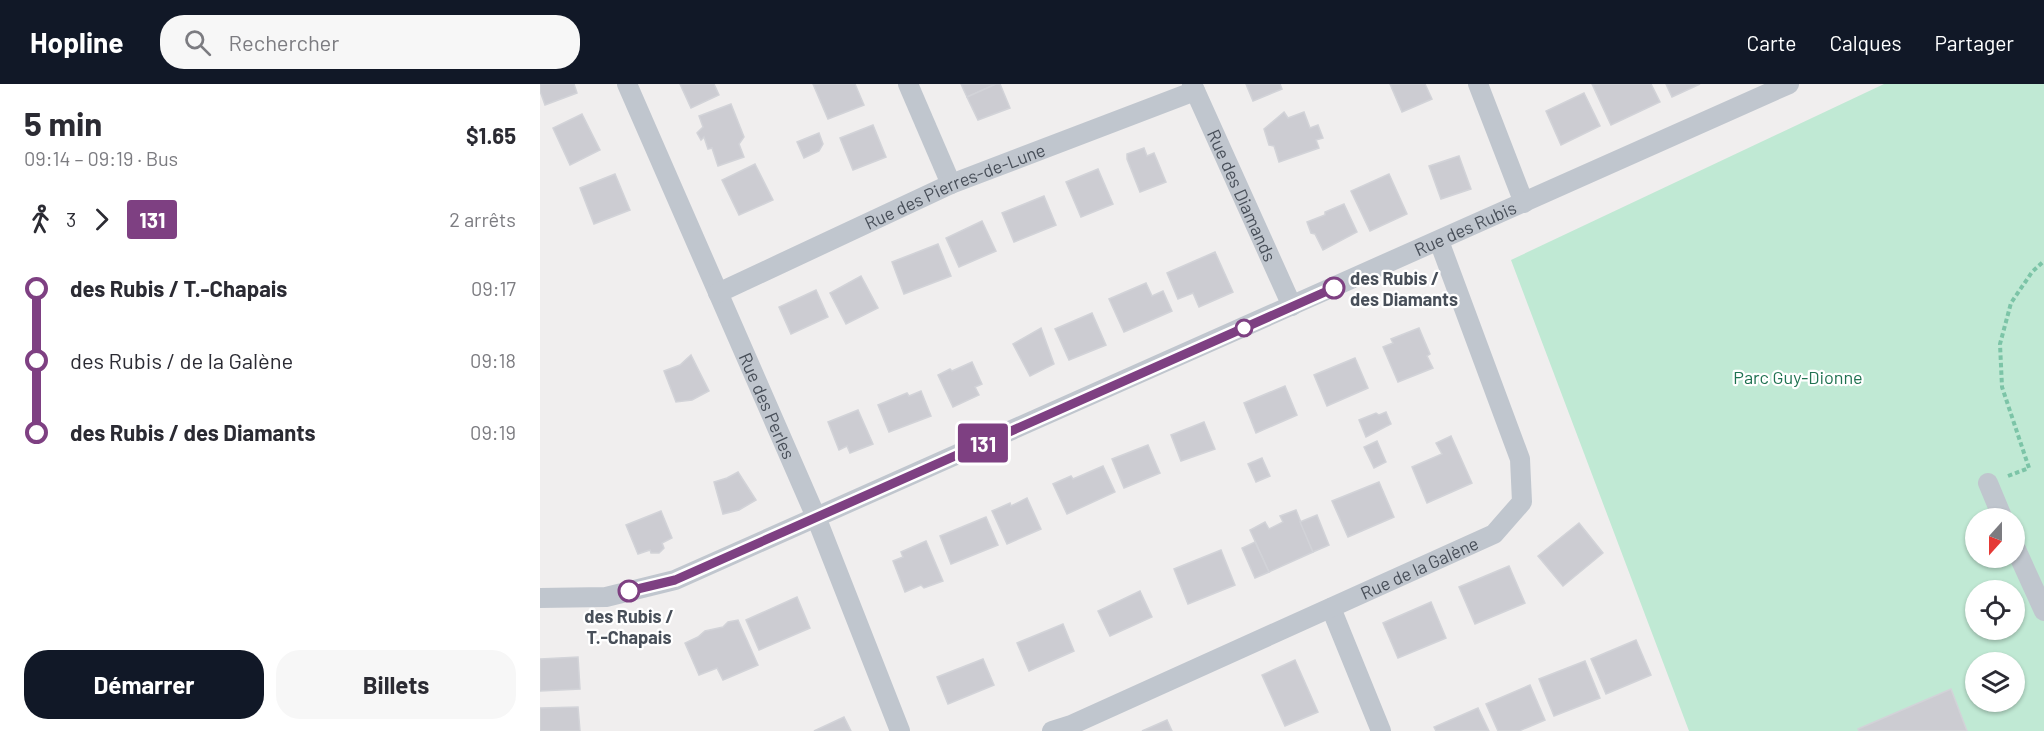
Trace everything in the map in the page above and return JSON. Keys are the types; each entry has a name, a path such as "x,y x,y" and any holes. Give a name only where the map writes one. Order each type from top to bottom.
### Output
{"street":[{"name":"Rue des Perles","path":"627,84 816,517 900,731"},
{"path":"908,84 951,184"},
{"path":"1478,84 1524,203"},
{"name":"Rue des Rubis","path":"540,598 606,597 675,580 1789,84"},
{"name":"Rue des Pierres-de-Lune","path":"718,292 951,184 1193,88"},
{"name":"Rue des Diamands","path":"1193,88 1292,306"},
{"name":"Rue de la Galène","path":"1052,731 1073,728 1494,534 1522,502 1520,459 1438,241"},
{"path":"1988,483 1998,508"},
{"path":"2024,568 2044,611"},
{"path":"1331,608 1382,731"}],"path":[{"path":"1988,483 2029,468 2002,387 2001,344 2011,303 2032,272 2044,261"}],"green space":[{"name":"Parc Guy-Dionne","path":"1884,84 2044,84 2044,731 1689,731 1511,260"}],"building":[{"path":"540,84 574,84 577,93 545,105"},
{"path":"680,84 714,84 719,95 691,108"},
{"path":"813,84 855,84 864,105 828,119"},
{"path":"961,84 996,84 967,97"},
{"path":"1000,84 1010,108 978,120 967,97"},
{"path":"1246,84 1280,84 1282,89 1253,101"},
{"path":"1390,84 1425,84 1432,99 1402,112"},
{"path":"1592,84 1651,84 1660,102 1611,125"},
{"path":"1666,84 1700,84 1672,97"},
{"path":"1584,93 1600,126 1561,145 1546,111"},
{"path":"731,104 744,137 739,144 744,157 718,166 712,148 708,149 704,137 701,140 697,133 703,127 699,116"},
{"path":"1284,112 1288,118 1304,112 1310,128 1318,125 1323,138 1316,140 1319,148 1279,162 1274,146 1269,145 1264,129"},
{"path":"582,114 600,150 570,165 553,128"},
{"path":"873,125 886,157 853,170 840,138"},
{"path":"819,133 823,144 819,151 804,158 797,142"},
{"path":"1144,148 1147,156 1154,153 1166,182 1140,192 1127,154"},
{"path":"1459,156 1471,189 1441,199 1429,166"},
{"path":"755,164 773,200 739,215 722,180"},
{"path":"1098,169 1113,204 1081,217 1066,182"},
{"path":"615,174 630,210 594,224 580,188"},
{"path":"1389,174 1407,214 1370,231 1351,191"},
{"path":"1044,196 1056,225 1014,242 1002,213"},
{"path":"1344,204 1357,232 1323,250 1315,234 1311,233 1307,222"},
{"path":"982,221 996,251 959,267 946,238"},
{"path":"938,244 951,276 904,294 892,262"},
{"path":"1215,252 1233,292 1199,307 1193,293 1178,299 1167,273"},
{"path":"861,276 878,308 846,324 830,293"},
{"path":"1146,283 1152,296 1163,291 1172,311 1124,332 1109,299"},
{"path":"816,290 828,317 791,334 779,307"},
{"path":"1092,313 1106,345 1069,360 1055,329"},
{"path":"1041,328 1054,364 1030,376 1013,344"},
{"path":"1419,328 1433,368 1398,382 1383,347 1393,343 1391,339"},
{"path":"691,355 709,391 692,400 676,402 664,371 680,365"},
{"path":"1355,358 1368,388 1327,406 1314,375"},
{"path":"972,362 982,384 975,387 979,395 953,407 938,375"},
{"path":"1285,386 1297,415 1256,433 1244,403"},
{"path":"921,391 931,416 889,432 878,405 907,393 909,396"},
{"path":"858,410 873,444 850,453 847,446 839,450 828,422"},
{"path":"1386,412 1391,424 1366,437 1359,420 1376,413 1379,415"},
{"path":"1204,422 1215,449 1181,461 1171,435"},
{"path":"1451,436 1472,483 1427,503 1412,467 1442,454 1436,443"},
{"path":"1377,441 1386,462 1374,468 1364,447"},
{"path":"1148,445 1160,473 1124,488 1112,459"},
{"path":"1262,458 1270,476 1256,482 1248,464"},
{"path":"1103,466 1115,492 1067,514 1053,484 1071,476 1073,479"},
{"path":"738,472 756,500 739,510 723,514 714,482"},
{"path":"1379,482 1394,517 1348,537 1332,501"},
{"path":"1027,498 1041,529 1007,544 992,511 1010,503 1011,506"},
{"path":"1296,510 1313,552 1269,572 1250,530 1265,522 1269,529 1283,522 1280,516"},
{"path":"661,511 672,538 662,543 664,548 659,553 651,553 650,550 638,554 626,525"},
{"path":"1317,515 1329,545 1313,552 1300,522"},
{"path":"986,517 998,545 951,564 940,536"},
{"path":"1579,523 1603,553 1563,586 1538,556"},
{"path":"926,541 943,581 924,588 921,585 905,592 893,561 903,557 901,552"},
{"path":"1255,542 1269,572 1255,578 1242,548"},
{"path":"1221,550 1235,585 1188,604 1174,569"},
{"path":"1509,566 1525,603 1475,624 1459,587"},
{"path":"1140,591 1152,617 1110,636 1098,611"},
{"path":"797,597 810,628 759,650 746,620"},
{"path":"1431,602 1446,638 1398,658 1383,623"},
{"path":"738,620 758,665 723,680 717,668 699,675 685,643 705,631 723,627 728,622"},
{"path":"1063,624 1074,651 1029,671 1017,643"},
{"path":"1636,640 1651,675 1606,694 1591,659"},
{"path":"578,657 580,689 540,691 540,659"},
{"path":"983,659 994,685 948,704 937,677"},
{"path":"1295,660 1318,712 1285,726 1262,675"},
{"path":"1585,661 1600,698 1554,716 1539,679"},
{"path":"1530,685 1545,720 1519,731 1498,731 1486,704"},
{"path":"1951,689 1967,731 1859,731 1858,729"},
{"path":"578,707 580,731 540,731 540,708"},
{"path":"1478,708 1489,731 1436,731 1434,727"},
{"path":"844,717 851,731 814,731"},
{"path":"1167,720 1172,731 1142,731"}],"bus line":[{"name":"131","path":"629,591 675,580 1334,288"}],"place":[{"name":"des Rubis / des Diamants","path":"1334,288"},
{"name":"des Rubis / T.-Chapais","path":"629,591"}]}
